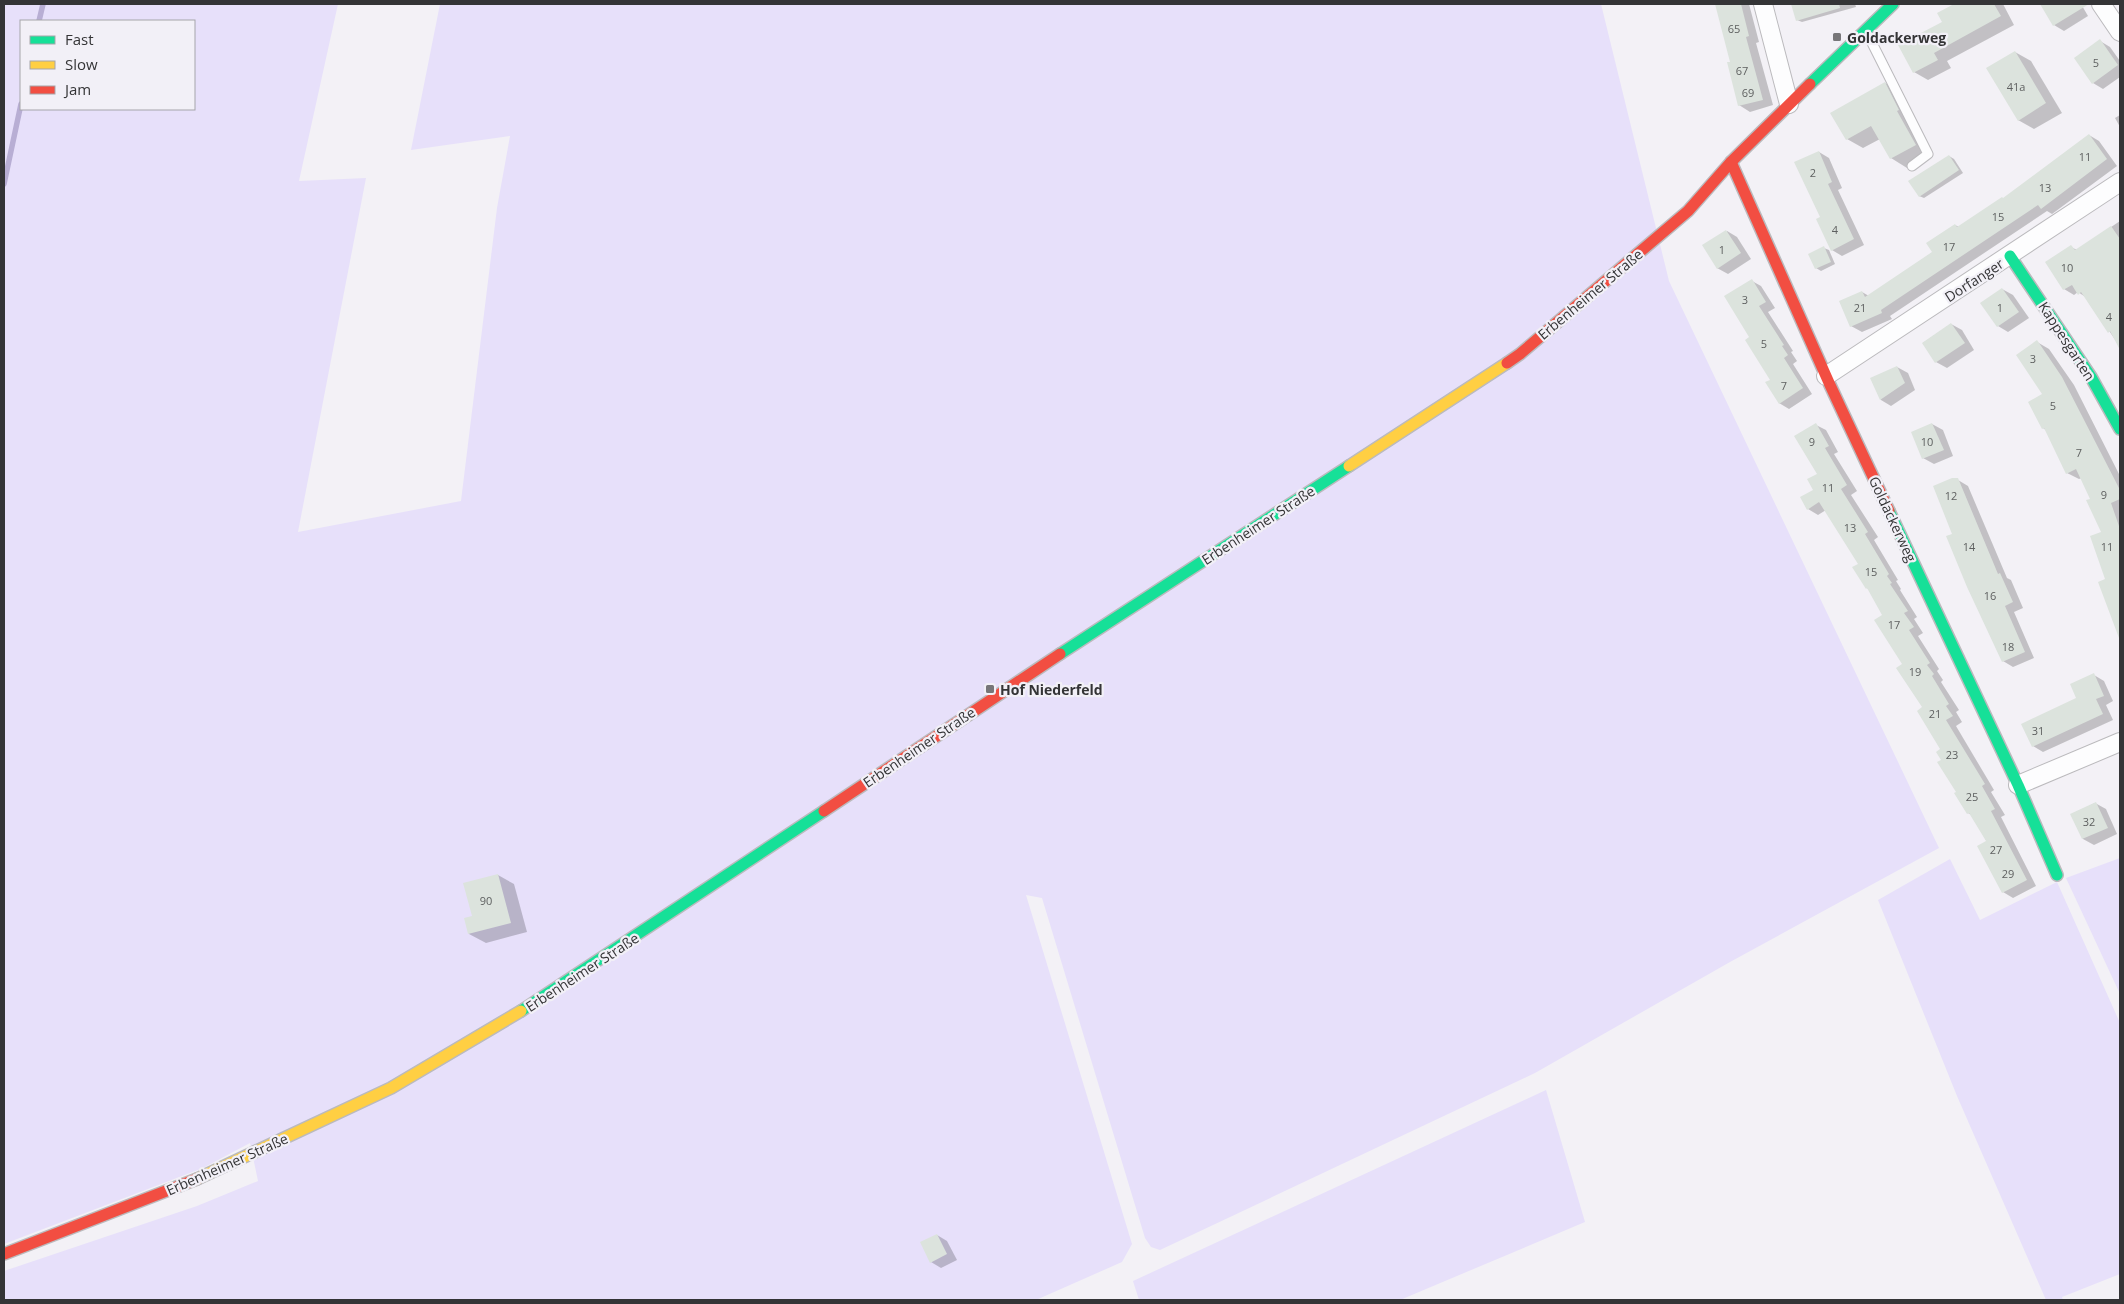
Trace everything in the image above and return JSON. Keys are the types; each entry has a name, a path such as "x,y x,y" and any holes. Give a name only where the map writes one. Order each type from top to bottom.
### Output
{"street":[{"path":"1763,4 1789,104"},
{"name":"Erbenheimer Straße","path":"4,1254 194,1181 391,1088 544,998 974,710 1520,354 1688,212 1731,162 1893,4"},
{"path":"2100,4 2120,32"},
{"name":"Goldackerweg","path":"1731,162 1826,376 2018,785 2057,875"},
{"name":"Dorfanger","path":"1826,376 2120,182"},
{"name":"Kappesgarten","path":"2010,256 2092,378 2120,429"},
{"path":"2018,785 2120,742"}],"lane":[{"path":"1866,30 1928,154 1912,166"}],"shaded area":[{"path":"4,4 338,4 299,181 366,178 298,532 461,501 497,208 510,136 411,150 440,4 1601,4 1669,281 1939,848 1730,962 1535,1073 1160,1250 1151,1247 1145,1238 1042,898 1026,895 1132,1244 1122,1262 1036,1300 4,1300 4,1271 197,1206 258,1181 250,1143 203,1168 4,1244"},
{"path":"2120,858 2120,994 2066,878"},
{"path":"1950,859 1980,920 2057,882 2120,1023 2120,1274 2062,1297 2063,1300 2046,1300 1957,1096 1878,900"},
{"path":"1546,1090 1585,1222 1400,1300 1139,1300 1133,1281"}],"building":[{"path":"1715,4 1741,4 1749,36 1746,37 1763,100 1738,106 1727,62 1730,62"},
{"path":"1791,4 1839,4 1840,8 1796,21"},
{"path":"1954,4 1994,4 2001,16 1934,53 1938,60 1913,73 1898,45 1942,22 1937,13"},
{"path":"2040,4 2089,4 2053,26"},
{"path":"2100,39 2118,65 2092,84 2074,58"},
{"path":"2015,51 2046,103 2018,121 1986,68"},
{"path":"1885,82 1899,110 1897,111 1916,145 1890,159 1871,126 1846,140 1830,113"},
{"path":"2089,134 2107,159 2041,209 2038,205 1881,310 1882,313 1850,327 1839,301 1862,291 1865,297 1932,252 1926,243 1955,224 1957,227 2003,198"},
{"path":"1819,151 1832,182 1828,184 1854,239 1831,251 1816,219 1820,217 1794,162"},
{"path":"1949,155 1959,170 1919,197 1908,181"},
{"path":"2111,226 2120,239 2120,350 2110,331 2108,333 2081,292 2078,295 2072,285 2063,290 2045,262 2071,245 2075,250"},
{"path":"1726,230 1741,253 1717,269 1702,245"},
{"path":"1824,246 1831,262 1815,269 1808,254"},
{"path":"1752,279 1766,302 1759,306 1784,345 1782,346 1788,355 1784,358 1803,388 1779,404 1765,382 1770,380 1745,340 1749,337 1724,296"},
{"path":"2002,288 2019,312 1997,327 1980,303"},
{"path":"1951,323 1965,343 1935,363 1922,343"},
{"path":"2037,340 2062,377 2120,490 2120,499 2111,503 2120,529 2120,638 2098,582 2105,579 2090,536 2101,532 2086,500 2090,499 2076,469 2066,474 2044,428 2042,429 2028,402 2042,394 2016,355"},
{"path":"1897,366 1905,383 1880,400 1870,378"},
{"path":"1816,423 1829,446 1825,448 1847,485 1841,489 1868,532 1865,534 1889,574 1887,576 1892,583 1890,584 1908,611 1904,613 1914,627 1909,630 1930,663 1927,665 1934,674 1932,676 1949,704 1946,706 1953,716 1946,720 1985,784 1982,786 1995,809 1991,811 2027,880 2002,893 1977,846 1986,841 1969,813 1967,814 1937,762 1941,760 1936,752 1940,749 1917,711 1922,707 1896,668 1902,664 1874,620 1882,615 1867,588 1852,567 1858,564 1819,502 1807,510 1800,497 1813,490 1807,479 1817,474 1794,436"},
{"path":"1932,423 1944,450 1922,459 1911,432"},
{"path":"1952,478 1958,478 1998,574 2000,573 2013,602 2005,606 2025,652 2002,662 1967,587 1946,536 1952,534 1933,486"},
{"path":"2094,673 2104,696 2096,699 2103,714 2032,747 2021,724 2076,698 2070,684"},
{"path":"2096,802 2108,828 2082,839 2070,814"},
{"path":"498,874 511,923 468,934 464,918 472,916 463,883"},
{"path":"937,1234 947,1254 930,1263 920,1242"}],"waterway":[{"path":"39,20 43,4"},
{"path":"4,184 20,109"}],"traffic: fast":[{"path":"1810,84 1893,4"},
{"path":"2010,256 2091,377 2120,429"},
{"path":"1060,654 1349,466"},
{"path":"1889,511 2018,785 2057,875"},
{"path":"521,1011 824,811"}],"traffic: slow":[{"path":"1349,466 1507,363"},
{"path":"197,1179 391,1088 521,1011"}],"traffic: jam":[{"path":"1507,363 1688,211 1731,162 1810,84"},
{"path":"1731,162 1830,385 1889,511"},
{"path":"824,811 1060,654"},
{"path":"4,1254 197,1179"}],"place":[{"name":"Goldackerweg","path":"1837,37"},
{"name":"Hof Niederfeld","path":"990,689"}]}
